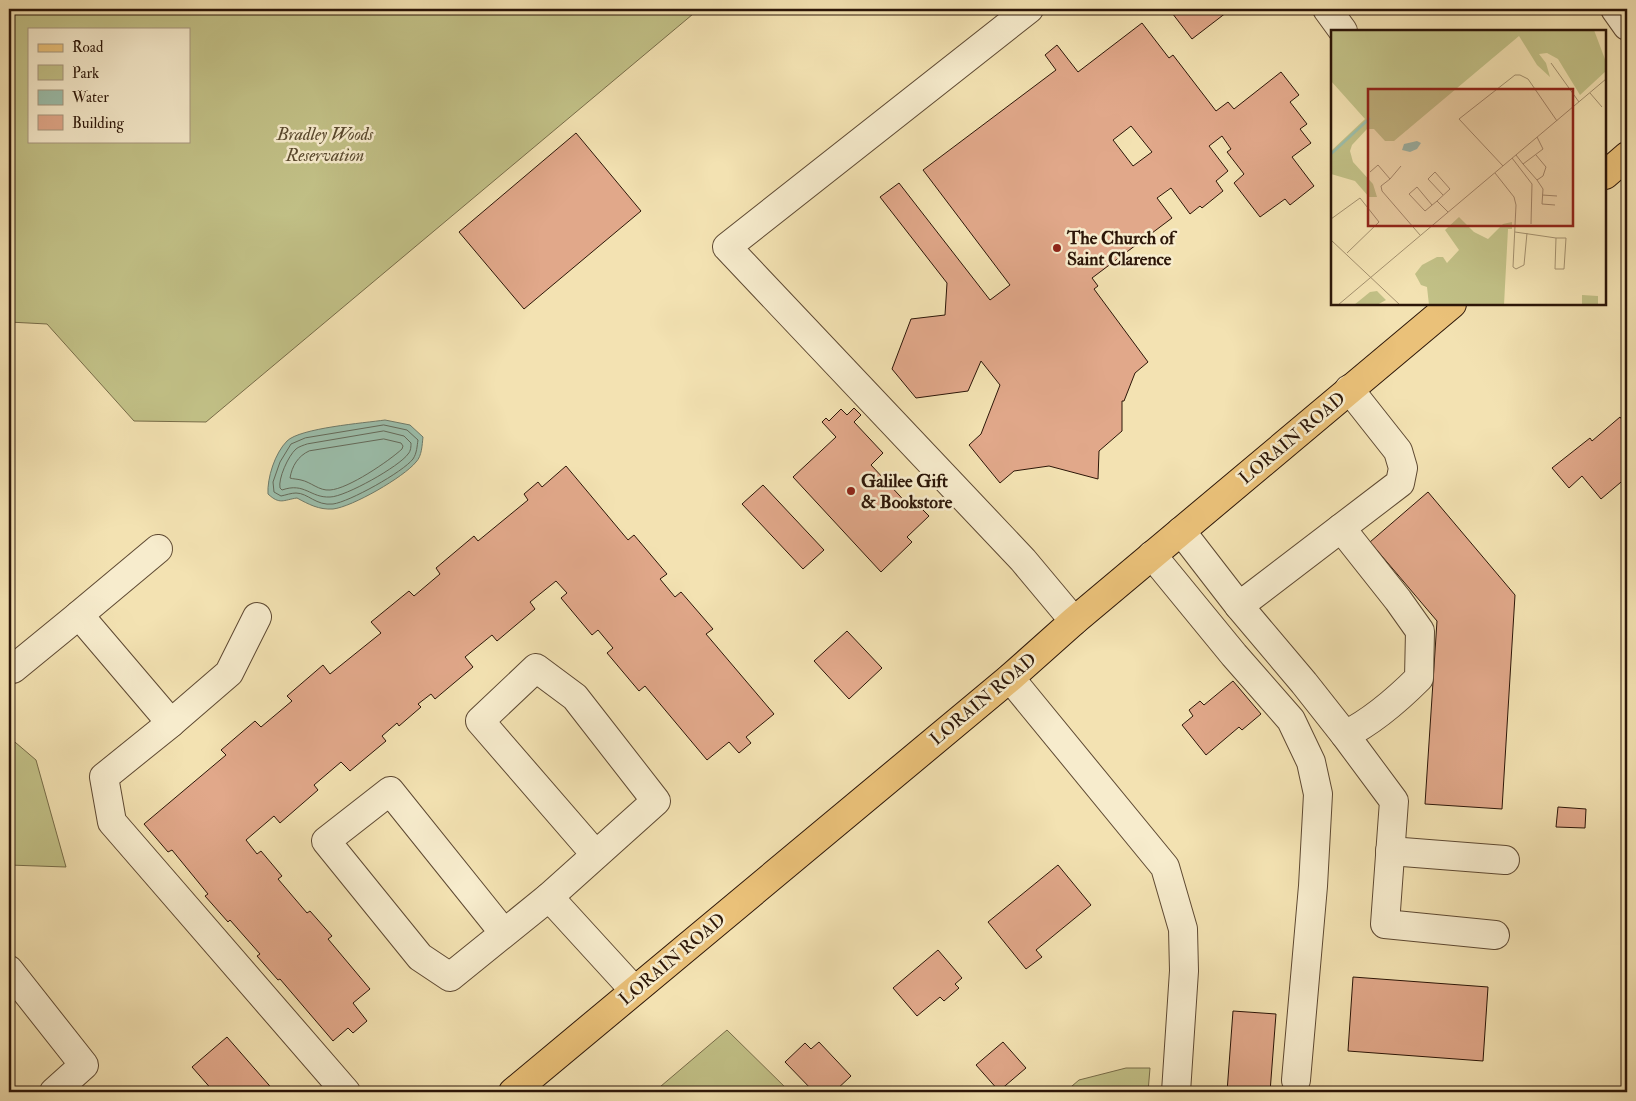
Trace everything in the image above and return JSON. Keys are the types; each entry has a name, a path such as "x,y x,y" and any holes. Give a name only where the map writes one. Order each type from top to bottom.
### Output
{"main road":[{"path":"1606,174 1627,156"},
{"name":"LORAIN ROAD","path":"512,1092 1010,678 1074,621 1451,305"}],"lane":[{"path":"1029,9 727,247 1023,560 1074,621"},
{"path":"1327,9 1342,30"},
{"path":"1616,9 1627,26"},
{"path":"1239,606 1400,483 1404,468 1398,451 1349,389"},
{"path":"1341,528 1420,631 1419,678 1399,698 1362,726 1345,735"},
{"path":"1181,531 1239,606 1304,683 1394,801 1385,924 1496,934"},
{"path":"13,669 158,549"},
{"path":"1152,555 1290,720 1311,762 1318,794 1313,886 1296,1080"},
{"path":"79,614 170,724"},
{"path":"257,616 229,673 104,777 112,822 346,1092"},
{"path":"504,933 390,791 326,841 420,957 450,977 549,897 596,855 656,801 575,697 536,668 480,721 596,855"},
{"path":"1010,678 1166,867 1183,929 1184,971 1176,1092"},
{"path":"1390,851 1505,860"},
{"path":"549,897 634,990"},
{"path":"9,970 84,1065 54,1092"}],"green space":[{"name":"Bradley Woods Reservation","path":"9,9 699,9 206,422 134,421 47,324 9,322"},
{"path":"9,737 36,760 66,867 9,865"},
{"path":"727,1030 790,1092 654,1092"},
{"path":"1126,1068 1150,1068 1148,1092 1065,1092 1079,1080"}],"water":[{"path":"385,420 410,425 423,437 418,460 389,483 352,503 333,509 318,508 297,498 279,501 268,494 269,481 275,459 287,441 294,436 318,429"}],"building":[{"path":"1169,9 1231,9 1192,39"},
{"name":"The Church of Saint Clarence","path":"1142,23 1169,58 1173,55 1216,111 1228,102 1234,109 1281,72 1299,95 1290,102 1307,124 1300,129 1311,143 1292,157 1314,186 1290,205 1285,199 1260,217 1234,183 1244,174 1227,152 1231,149 1222,136 1209,146 1228,171 1216,181 1223,191 1202,208 1200,206 1190,214 1171,188 1157,198 1172,218 1092,278 1098,286 1094,289 1148,362 1135,373 1124,401 1122,401 1122,431 1099,451 1098,479 1049,466 1014,471 1000,483 969,445 981,434 1000,385 981,361 968,391 916,398 892,369 911,319 945,315 947,283 880,197 899,183 990,300 1010,285 923,170 1056,70 1045,55 1057,45 1078,72","holes":["1131,126 1152,152 1133,166 1113,140"]},
{"path":"576,133 641,211 524,309 459,232"},
{"name":"Galilee Gift & Bookstore","path":"854,408 861,415 854,422 883,453 871,465 913,510 918,505 929,516 907,537 912,542 881,572 793,477 836,437 822,422 826,418 829,421 841,409 847,415"},
{"path":"1620,417 1627,426 1627,443 1625,445 1627,448 1627,477 1601,499 1582,476 1569,488 1552,468 1590,438 1592,441"},
{"path":"566,466 628,540 634,535 667,574 660,579 675,597 681,592 713,629 706,634 774,714 746,737 751,743 739,753 729,742 707,760 645,686 639,691 607,653 613,648 598,630 592,635 561,598 567,593 556,581 530,602 535,609 497,641 492,635 465,657 473,667 435,699 431,694 418,704 421,707 399,726 397,723 382,736 386,741 350,771 341,762 314,785 318,790 280,823 274,816 246,840 257,854 261,851 282,876 278,879 307,913 310,911 332,936 328,939 370,989 353,1003 367,1021 353,1033 348,1028 333,1041 280,979 278,980 257,956 260,954 230,920 228,922 205,896 208,894 172,850 168,852 144,824 226,755 221,750 255,721 261,727 292,701 287,696 323,665 330,674 381,633 371,622 409,591 414,596 440,574 436,568 474,536 478,541 528,500 524,494 538,482 542,487"},
{"path":"763,485 824,550 803,569 742,504"},
{"path":"1428,492 1515,595 1502,809 1425,804 1437,621 1370,542"},
{"path":"847,631 882,668 849,699 814,661"},
{"path":"1233,681 1261,714 1242,730 1239,727 1206,755 1182,725 1193,716 1189,710 1200,701 1204,705"},
{"path":"1558,807 1586,809 1585,828 1556,827"},
{"path":"1058,865 1091,905 1036,950 1042,957 1026,969 988,922"},
{"path":"938,950 962,978 955,984 959,988 944,1001 940,997 917,1016 893,988"},
{"path":"1353,977 1488,987 1483,1061 1348,1051"},
{"path":"1233,1011 1276,1014 1270,1092 1227,1092"},
{"path":"227,1037 275,1092 214,1092 192,1067"},
{"path":"819,1042 851,1076 834,1092 814,1092 785,1062 805,1043 811,1049"},
{"path":"1003,1042 1026,1068 999,1091 976,1065"}],"place":[{"name":"The Church of Saint Clarence","path":"1057,248"},
{"name":"Galilee Gift & Bookstore","path":"851,491"}]}
